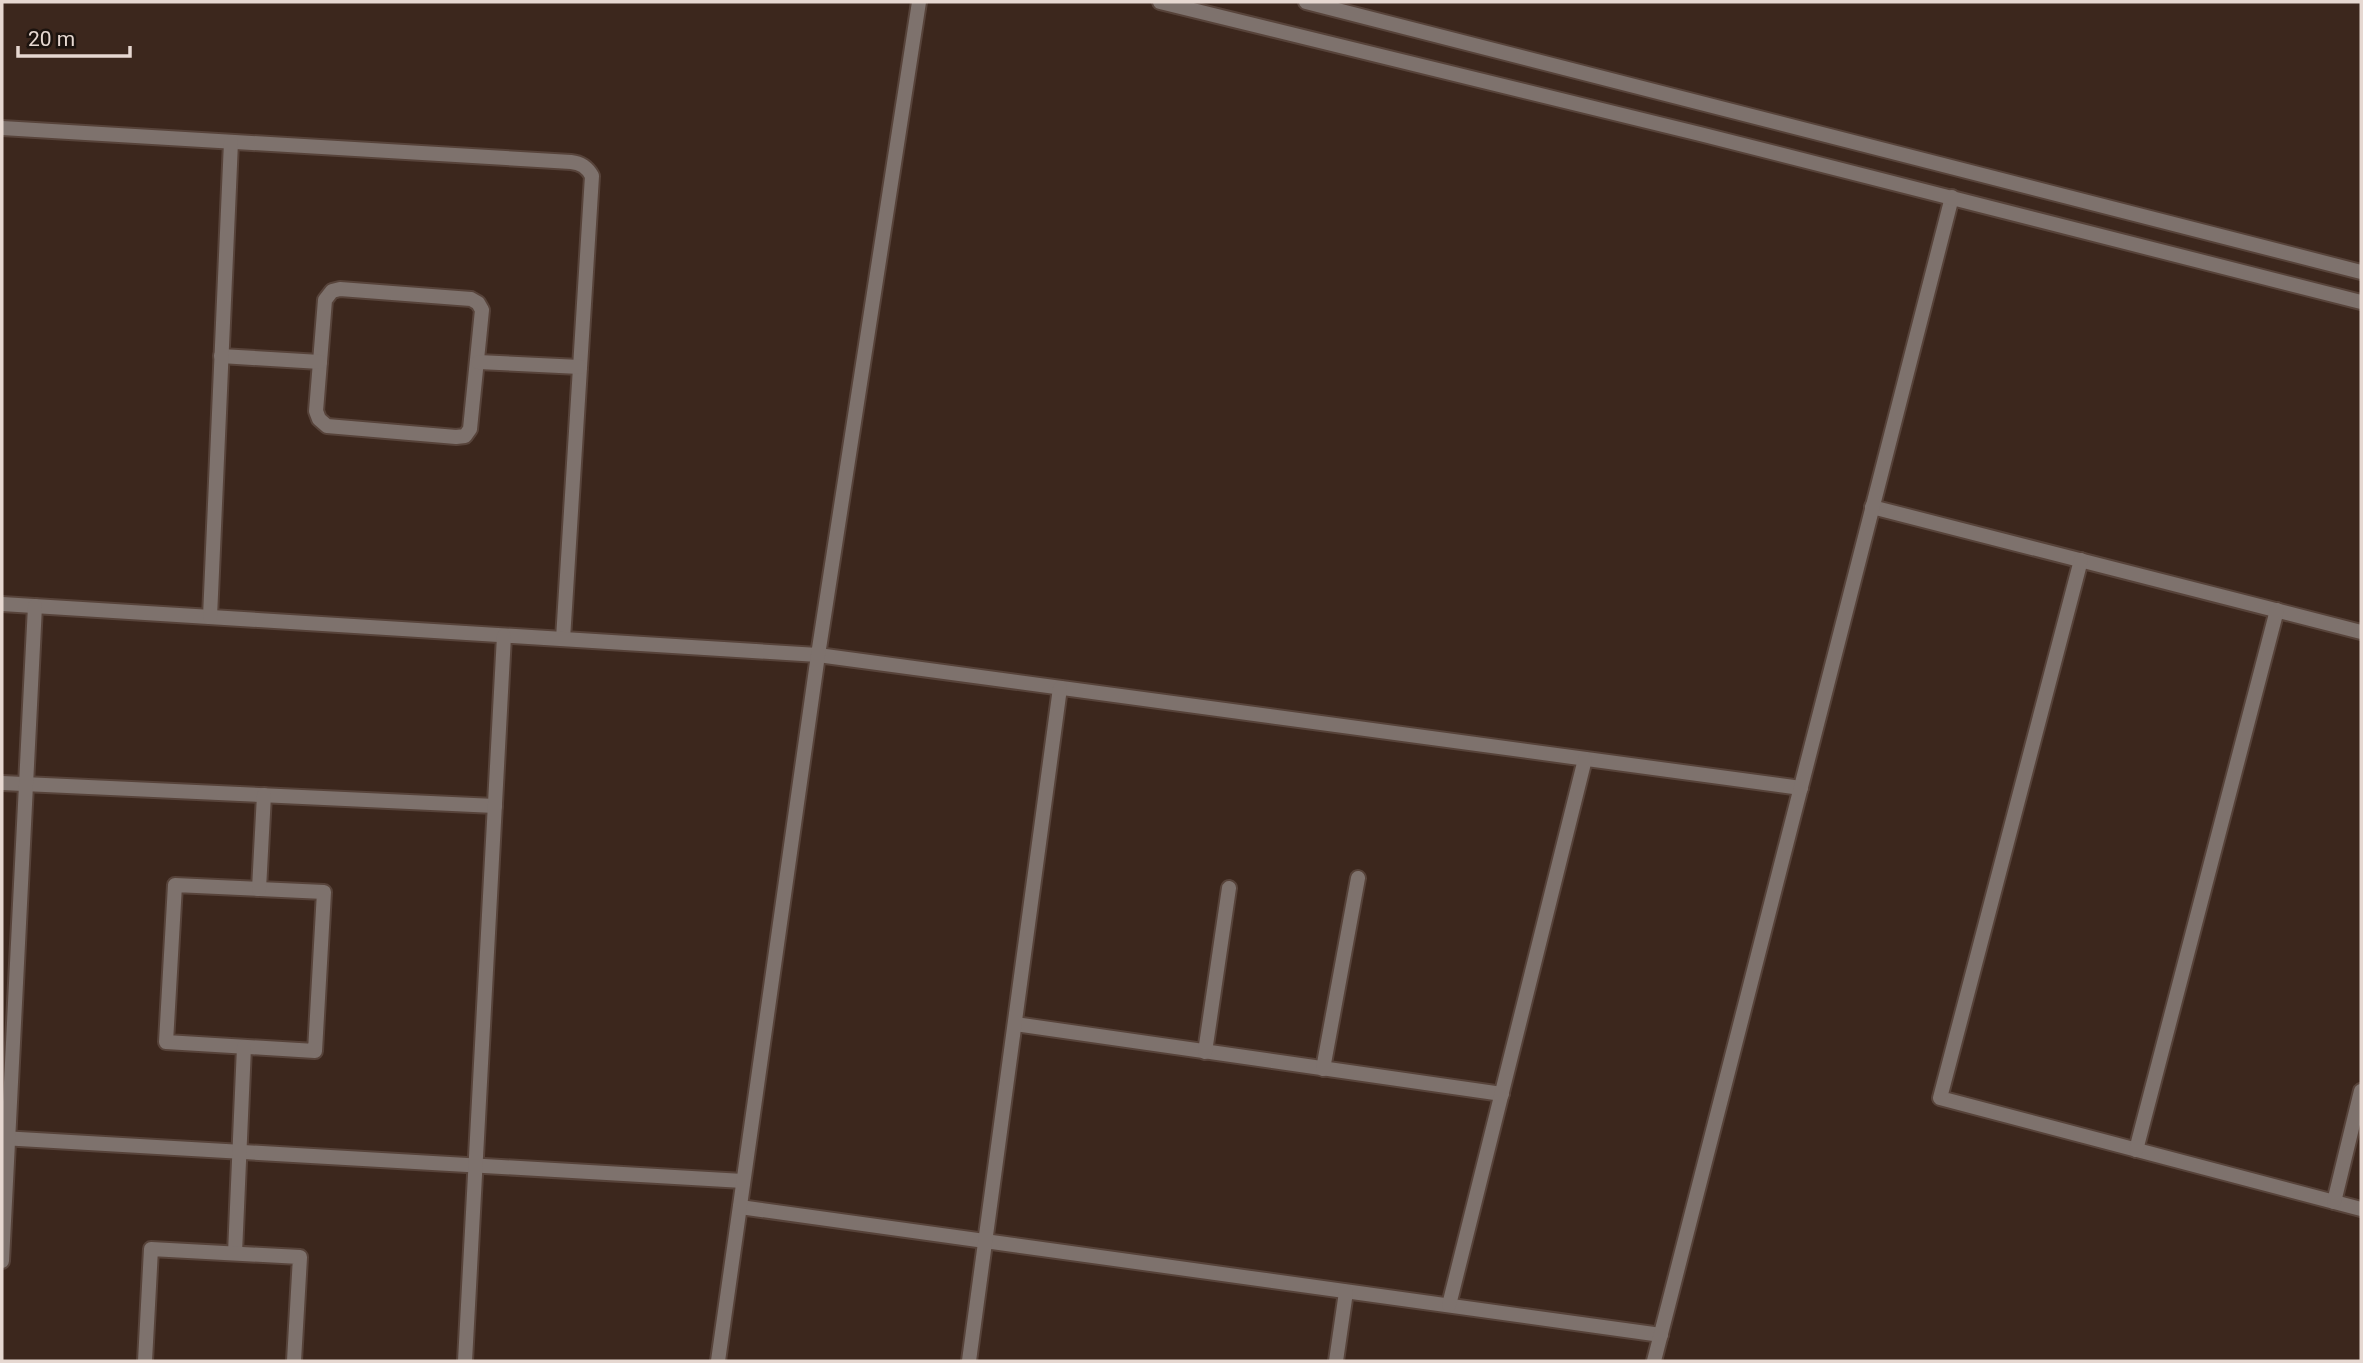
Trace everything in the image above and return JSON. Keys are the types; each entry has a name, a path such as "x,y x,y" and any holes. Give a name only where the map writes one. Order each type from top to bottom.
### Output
{"street":[{"path":"718,1361 818,655 919,2"},
{"path":"1160,2 1952,197 2361,302"},
{"path":"1306,2 2361,272"},
{"path":"2,128 571,162 583,166 592,176 563,639"},
{"path":"210,617 231,142"},
{"path":"1654,1361 1952,197"},
{"path":"340,289 471,299 478,303 482,310 478,362 470,429 465,436 327,426 319,419 316,411 326,300 331,292 340,289"},
{"path":"221,356 320,362"},
{"path":"478,362 580,367"},
{"path":"1872,508 2361,632"},
{"path":"2081,561 1940,1098 2361,1209"},
{"path":"2,604 818,655 1801,788"},
{"path":"2,1261 5,1138 35,606"},
{"path":"2136,1150 2277,610"},
{"path":"465,1361 504,636"},
{"path":"969,1361 1060,688"},
{"path":"1449,1306 1585,759"},
{"path":"2,783 495,806"},
{"path":"259,889 264,795"},
{"path":"1323,1069 1358,878"},
{"path":"175,884 324,892 315,1051 244,1047 166,1042 175,884"},
{"path":"1205,1052 1229,888"},
{"path":"1015,1024 1502,1094"},
{"path":"235,1253 244,1047"},
{"path":"2334,1202 2361,1091"},
{"path":"5,1138 743,1181"},
{"path":"740,1207 1661,1335"},
{"path":"145,1361 151,1249 300,1257 294,1361"},
{"path":"1336,1361 1346,1292"}]}
